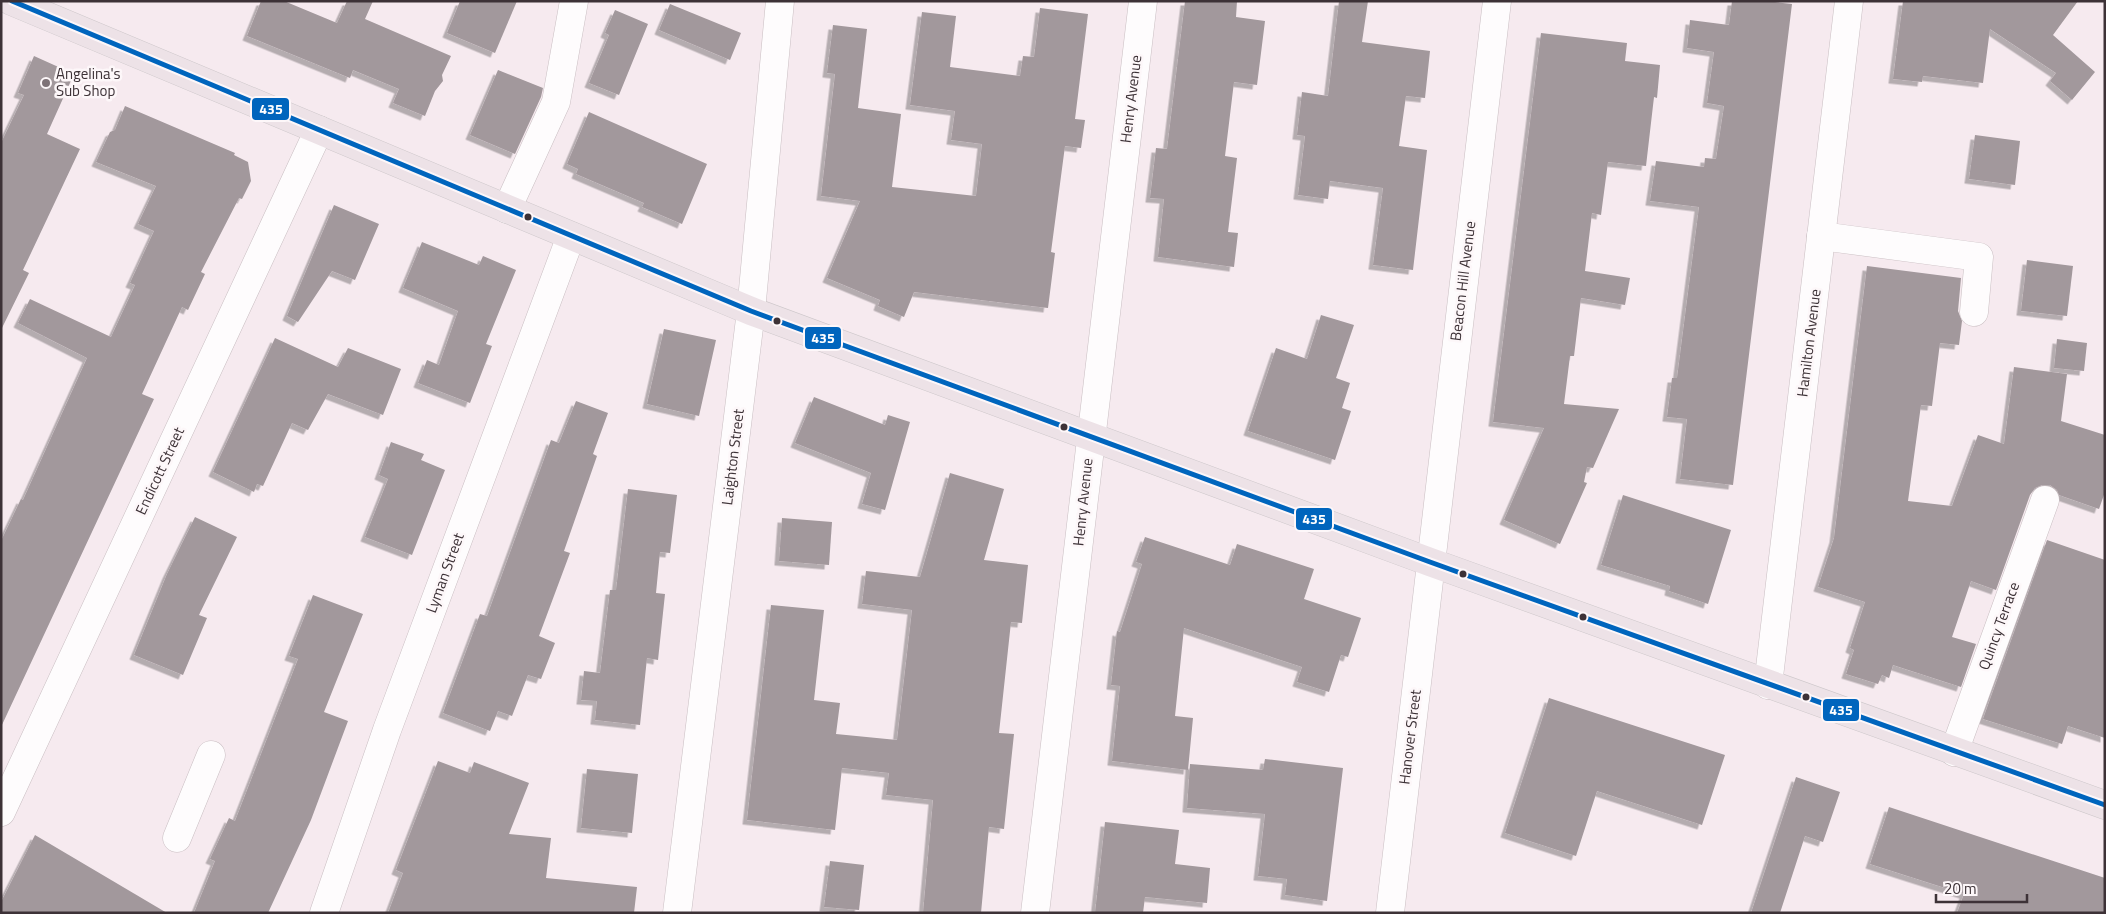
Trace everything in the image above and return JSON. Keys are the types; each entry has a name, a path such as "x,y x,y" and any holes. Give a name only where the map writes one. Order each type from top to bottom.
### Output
{"main road":[{"path":"12,1 751,311 1430,562 2105,806"}],"street":[{"path":"507,209 556,102 574,1"},
{"name":"Laighton Street","path":"676,913 751,311 780,1"},
{"name":"Henry Avenue","path":"1035,913 1143,1"},
{"name":"Beacon Hill Avenue","path":"1430,562 1497,1"},
{"name":"Hamilton Avenue","path":"1768,684 1849,1"},
{"name":"Endicott Street","path":"1,812 319,130"},
{"name":"Lyman Street","path":"324,913 387,730 571,236"},
{"path":"1821,236 1979,257 1974,312"},
{"name":"Quincy Terrace","path":"1954,752 2045,500"},
{"name":"Hanover Street","path":"1394,912 1430,562"},
{"path":"177,838 212,755"}],"building":[{"path":"261,1 284,1 337,23 347,1 373,1 365,19 451,56 442,75 443,81 435,91 425,116 393,103 399,89 353,70 350,78 247,36"},
{"path":"460,1 517,1 495,53 447,33"},
{"path":"1185,1 1237,1 1236,17 1265,21 1257,85 1234,82 1225,156 1237,158 1228,232 1238,233 1234,267 1158,257 1164,199 1150,198 1156,148 1167,149"},
{"path":"1339,1 1368,1 1362,42 1430,51 1425,98 1406,96 1399,146 1427,150 1413,270 1373,265 1383,188 1330,181 1328,199 1298,195 1305,136 1297,135 1302,92 1328,96"},
{"path":"1732,1 1766,1 1792,4 1733,485 1680,479 1687,419 1667,417 1672,378 1677,378 1699,207 1650,201 1656,161 1704,167 1705,158 1716,159 1724,106 1707,103 1714,52 1687,48 1690,20 1729,25"},
{"path":"1903,1 2078,1 2053,35 2095,72 2072,100 2050,81 2056,73 1990,29 1983,83 1923,76 1922,82 1893,79"},
{"path":"670,4 741,33 730,60 659,30"},
{"path":"1040,8 1088,14 1075,119 1085,120 1081,148 1065,146 1051,252 1055,253 1048,308 914,292 904,317 878,306 880,300 827,278 860,201 821,196 835,74 827,73 833,25 867,29 858,108 901,114 892,187 976,196 982,144 951,140 955,111 910,105 922,12 956,16 950,67 1020,76 1023,56 1034,57"},
{"path":"615,10 648,24 619,95 589,83 609,35 605,33"},
{"path":"1541,33 1627,43 1625,61 1660,65 1657,98 1654,97 1646,166 1608,162 1601,215 1592,213 1585,271 1630,278 1625,305 1581,298 1574,356 1570,356 1564,404 1619,409 1593,468 1587,467 1584,482 1587,483 1560,544 1504,520 1544,428 1493,422"},
{"path":"34,56 74,74 47,134 80,149 23,270 29,273 1,330 1,143 24,95 18,93"},
{"path":"498,70 543,88 541,97 515,154 470,135"},
{"path":"125,106 235,153 234,155 248,162 251,181 242,199 239,198 201,272 205,274 188,310 182,307 142,394 154,399 1,727 1,541 21,499 23,500 87,358 18,323 30,299 111,337 135,285 130,283 154,231 138,224 156,186 96,162 110,132 115,130"},
{"path":"589,112 707,164 682,224 642,207 644,203 576,174 578,169 567,164"},
{"path":"1975,135 2020,141 2015,185 1969,179"},
{"path":"334,205 379,224 355,280 332,271 298,322 287,316"},
{"path":"422,242 479,265 483,256 516,270 486,344 492,346 470,403 418,383 427,360 439,365 458,311 403,288"},
{"path":"2027,260 2073,266 2067,316 2021,311"},
{"path":"1867,266 1961,278 1958,311 1962,321 1959,345 1940,343 1932,406 1921,405 1908,501 1952,506 1978,435 2004,444 2014,367 2067,374 2061,421 2105,435 2105,492 2099,509 2059,495 2057,490 2050,485 2042,485 2035,488 2030,495 1996,590 1971,581 1952,637 1976,644 1961,687 1893,665 1889,678 1882,675 1878,684 1846,674 1854,650 1850,648 1865,602 1818,587 1834,538"},
{"path":"1321,315 1354,325 1336,378 1350,383 1342,408 1351,411 1335,460 1248,431 1276,348 1307,359"},
{"path":"664,329 716,340 699,416 647,404"},
{"path":"275,338 338,367 348,348 401,369 383,415 328,394 308,430 292,423 263,486 257,484 254,492 213,472"},
{"path":"2057,339 2087,343 2084,371 2054,368"},
{"path":"814,397 885,425 888,415 910,422 885,510 862,504 871,473 795,443"},
{"path":"576,401 608,413 593,454 597,456 564,551 570,553 539,636 555,643 541,679 528,675 512,716 498,711 490,731 443,713 480,614 487,616 551,440 559,443"},
{"path":"391,442 424,454 421,460 445,470 412,555 365,537 388,479 379,475"},
{"path":"950,473 1004,489 984,560 1028,565 1022,623 1011,622 999,733 1014,734 1004,829 989,827 981,913 923,913 933,800 886,795 889,773 842,768 835,830 747,820 771,605 824,610 814,700 840,703 836,734 897,740 912,610 862,604 866,571 920,577"},
{"path":"628,489 677,495 670,553 660,552 656,593 665,594 658,660 647,658 640,725 595,720 597,701 581,700 584,671 600,673 610,590 616,590"},
{"path":"1623,495 1731,530 1708,604 1669,591 1670,586 1601,565"},
{"path":"195,517 237,537 199,615 207,618 183,675 134,655 167,574"},
{"path":"782,518 832,522 829,565 779,561"},
{"path":"1145,537 1230,565 1237,544 1314,569 1304,599 1361,618 1348,657 1341,655 1329,692 1297,682 1302,667 1184,628 1175,716 1193,718 1188,770 1112,761 1120,686 1111,685 1117,631 1120,632 1142,564 1136,562"},
{"path":"2047,540 2105,560 2105,738 2068,726 2062,744 1983,719"},
{"path":"313,595 363,614 324,712 348,721 311,820 268,913 194,913 215,861 210,859 229,818 235,821 298,659 289,656"},
{"path":"1549,698 1725,755 1702,825 1597,791 1576,856 1505,833"},
{"path":"1265,759 1343,768 1327,901 1285,895 1287,879 1258,876 1265,814 1187,808 1190,764 1263,770"},
{"path":"438,761 470,773 474,762 529,783 509,834 551,838 546,878 637,887 634,913 388,913 403,873 396,870"},
{"path":"587,769 638,774 632,833 581,828"},
{"path":"1796,777 1840,792 1823,842 1805,836 1780,913 1751,913"},
{"path":"1889,807 2105,878 2105,913 1957,913 1964,894 1870,864"},
{"path":"1105,822 1179,830 1175,864 1210,868 1207,903 1145,897 1143,913 1095,913"},
{"path":"35,835 167,913 1,913 1,902"},
{"path":"830,861 864,865 859,910 824,907"}],"transit line":[{"name":"435","path":"12,1 751,311 1430,562 2105,805"}],"place":[{"name":"Angelina's Sub Shop","path":"46,83"}]}
